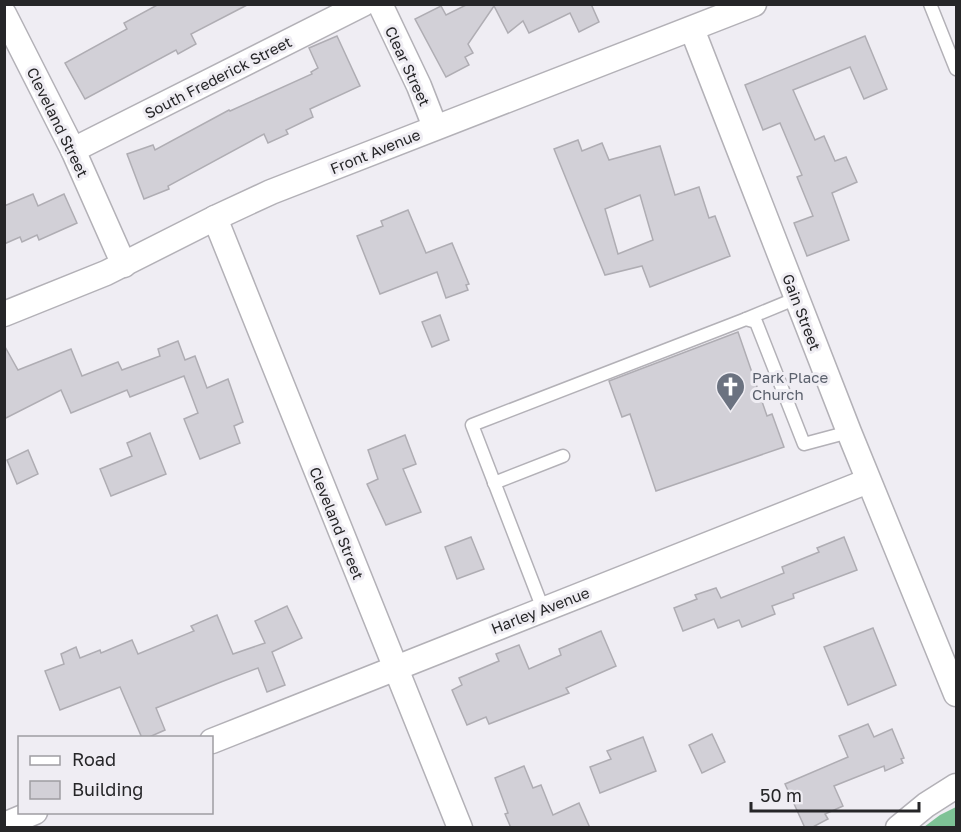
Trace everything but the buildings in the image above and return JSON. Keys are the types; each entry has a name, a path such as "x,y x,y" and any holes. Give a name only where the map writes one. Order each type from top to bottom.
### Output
{"street":[{"name":"South Frederick Street","path":"73,150 363,4"},
{"name":"Clear Street","path":"380,4 419,86 435,127"},
{"name":"Front Avenue","path":"4,314 124,265 271,192 753,4"},
{"name":"Cleveland Street","path":"4,14 73,150 124,265"},
{"name":"Gain Street","path":"692,28 868,481 957,694"},
{"name":"Cleveland Street","path":"215,218 460,828"},
{"name":"Harley Avenue","path":"213,741 868,481"},
{"path":"898,828 926,805 957,786"},
{"path":"4,825 32,814"}],"lane":[{"path":"930,4 957,69"},
{"path":"543,609 472,425 797,298"},
{"path":"746,319 756,322 804,444 849,432"},
{"path":"494,483 562,456"}],"green space":[{"path":"956,807 956,827 924,827 940,815"}],"place":[{"name":"Park Place Church","path":"731,412"}]}
